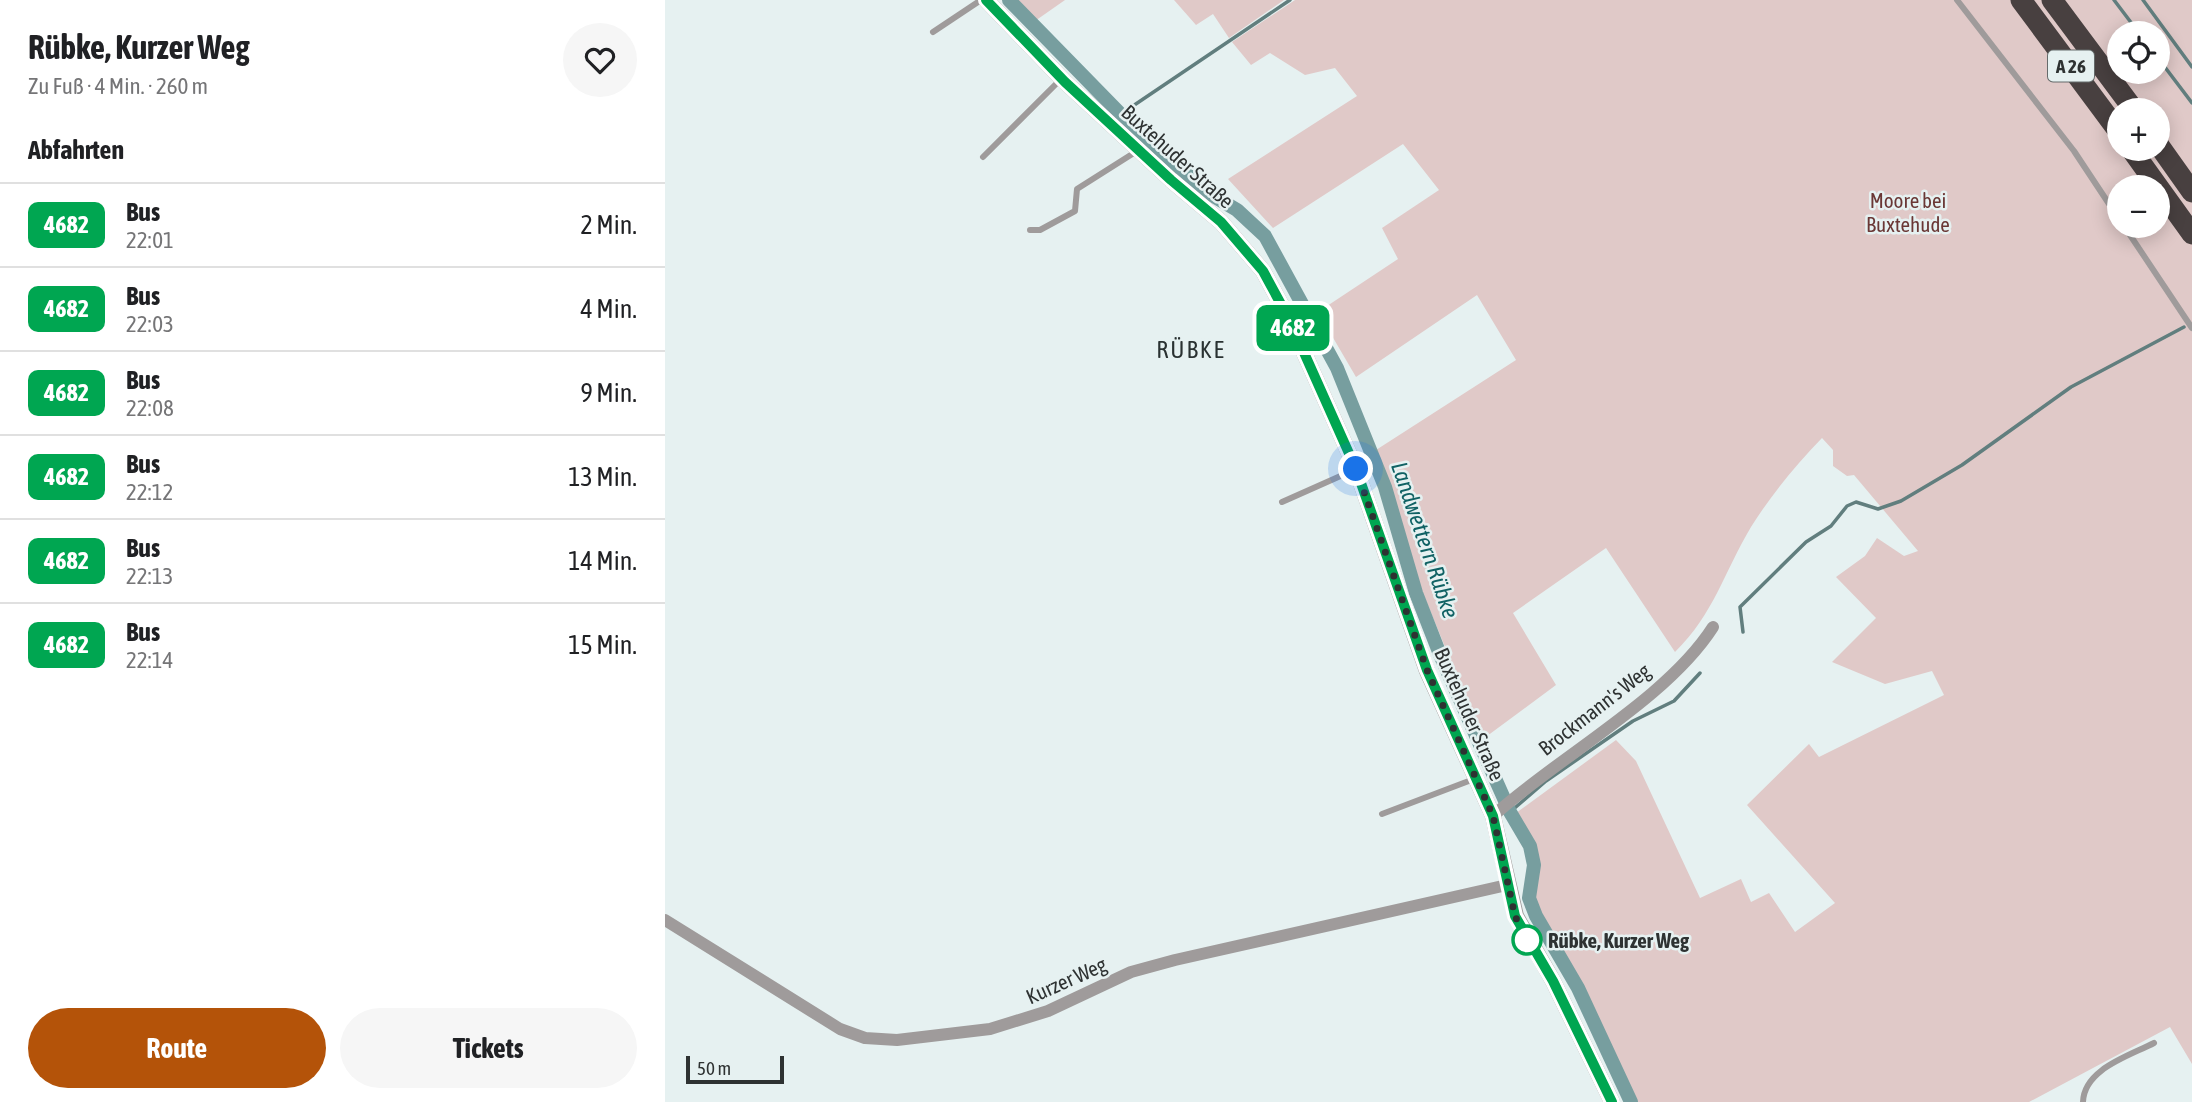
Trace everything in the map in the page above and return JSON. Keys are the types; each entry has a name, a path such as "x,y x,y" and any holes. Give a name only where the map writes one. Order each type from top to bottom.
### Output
{"highway":[{"name":"A 26","path":"2021,0 2107,116"},
{"name":"A 26","path":"2052,0 2125,98"},
{"path":"2140,161 2192,234"},
{"path":"2170,161 2192,192"}],"street":[{"name":"Buxtehuder Straße","path":"984,0 1062,79 1221,222 1263,271 1289,319 1356,469 1427,670 1476,778 1496,812 1507,885 1515,916 1553,981 1612,1102"},
{"name":"Brockmann's Weg","path":"1496,812 1640,701 1703,643 1713,626"},
{"name":"Kurzer Weg","path":"665,920 840,1029 866,1038 897,1040 990,1029 1048,1011 1131,972 1507,885"}],"lane":[{"path":"933,32 984,0"},
{"path":"1957,0 2074,151 2107,201"},
{"path":"983,157 1062,79"},
{"path":"1030,230 1040,230 1075,211 1077,190 1138,150"},
{"path":"2132,238 2192,328"},
{"path":"1282,502 1356,469"},
{"path":"1382,814 1476,778"},
{"path":"2083,1102 2083,1093 2094,1077 2154,1043"}],"green space":[{"path":"1016,0 1065,0 1035,21"},
{"path":"1174,0 1284,0 1229,38 1213,14 1196,25"},
{"name":"Moore bei Buxtehude","path":"1295,0 2192,0 2192,1064 2170,1027 2029,1102 1638,1102 1585,991 1539,915 1532,898 1538,867 1534,847 1516,813 1616,740 1636,761 1700,898 1741,879 1751,902 1769,893 1795,932 1835,903 1747,805 1809,744 1819,757 1944,695 1932,671 1885,684 1832,662 1876,618 1836,577 1865,556 1877,538 1904,556 1918,551 1854,475 1847,476 1833,466 1833,450 1822,438 1784,481 1759,515 1700,623 1675,652 1606,548 1513,613 1556,685 1483,739 1415,574 1376,450 1516,360 1477,295 1356,377 1318,312 1398,259 1382,228 1439,190 1403,144 1273,228 1228,179 1357,96 1335,68 1305,75 1270,53 1251,65 1232,42"}],"waterway":[{"name":"Landwettern Rübke","path":"1009,0 1136,130 1210,194 1237,210 1265,236 1337,368 1385,487 1416,593 1441,657 1510,812 1530,846 1534,865 1529,898 1536,916 1578,988 1631,1102"},
{"path":"1121,114 1290,0"},
{"path":"2114,0 2130,21"},
{"path":"2143,0 2192,67"},
{"path":"2170,74 2192,103"},
{"path":"1743,632 1740,607 1806,542 1831,526 1847,506 1856,502 1878,509 1901,501 1962,465 2071,387 2184,327"},
{"path":"1510,812 1546,781 1633,721 1674,701 1700,673"}],"bus line":[{"name":"4682","path":"986,0 1065,82 1171,180 1221,222 1263,271 1289,319 1356,469 1387,550 1399,597 1427,670 1493,816 1515,916 1553,981 1612,1102"}],"place":[{"name":"Rübke, Kurzer Weg","path":"1527,940"}],"district":[{"name":"RÜBKE","path":"1191,349"}],"route":[{"path":"1356,469 1387,550 1399,597 1427,670 1493,816 1515,916 1527,940"}]}
